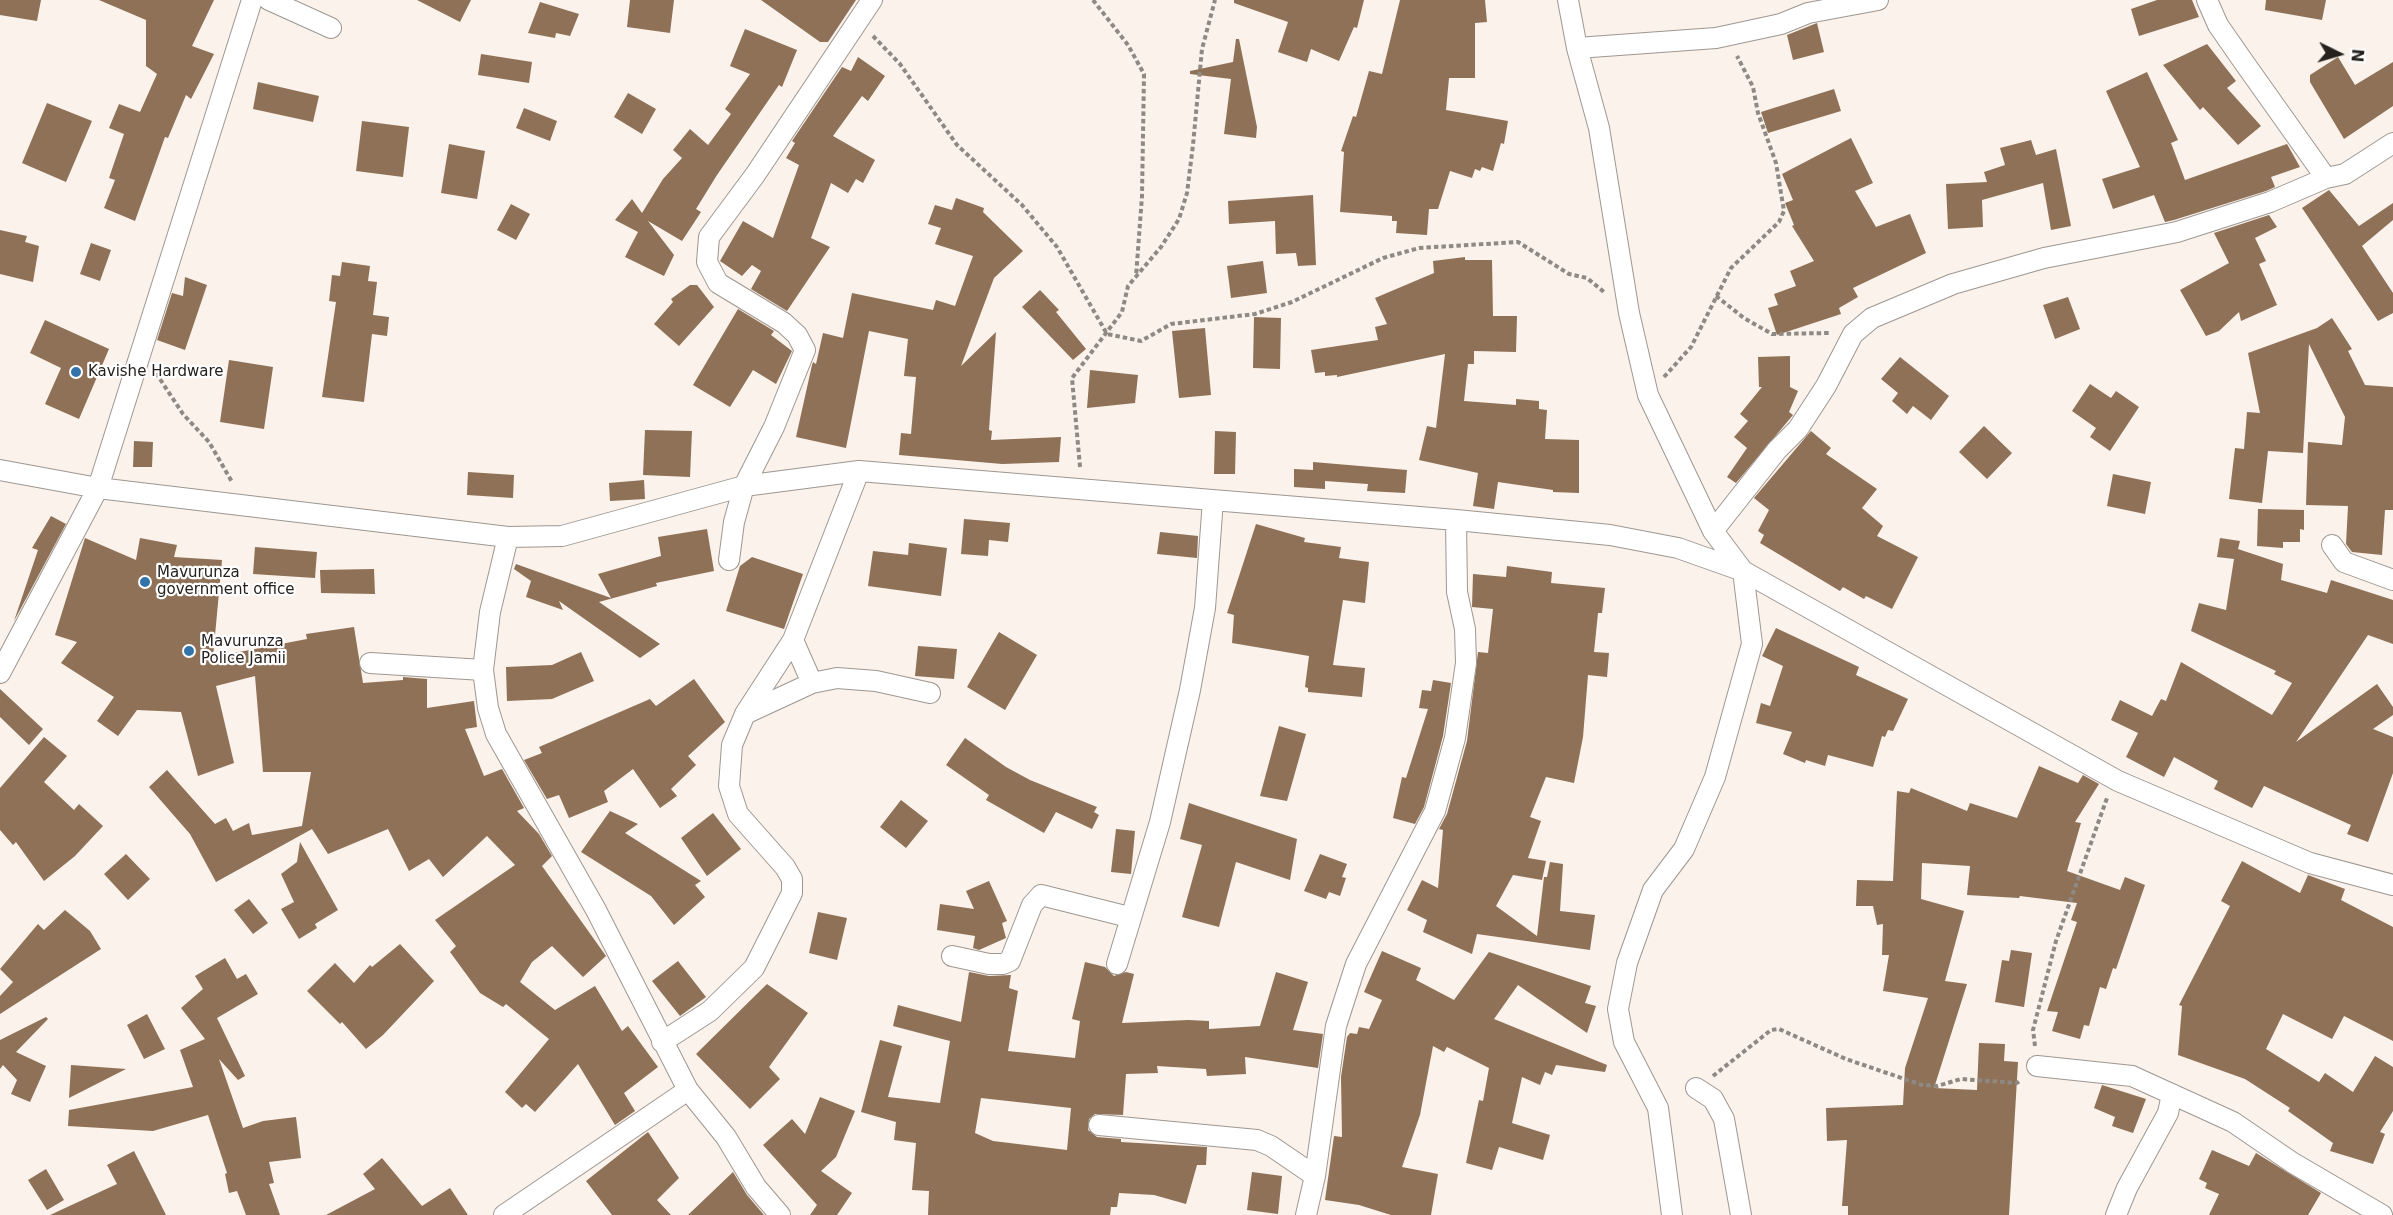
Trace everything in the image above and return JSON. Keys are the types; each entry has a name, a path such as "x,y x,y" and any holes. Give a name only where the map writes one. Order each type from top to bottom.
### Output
{"street":[{"path":"0,673 98,488 252,0"},
{"path":"269,0 331,28"},
{"path":"729,560 734,522 744,486 774,427 805,350 797,335 784,323 718,283 707,262 709,237 755,175 872,0"},
{"path":"1568,0 1577,48 1599,128 1629,313 1648,395 1713,531 1743,572 1752,644 1715,777 1684,849 1653,890 1627,963 1617,1009 1624,1042 1658,1108 1672,1215"},
{"path":"1577,48 1716,38 1781,24 1809,13 1878,0"},
{"path":"2207,0 2218,25 2326,177"},
{"path":"1713,531 1777,450 1798,429 1826,386 1853,334 1872,318 1953,284 2044,258 2177,232 2270,202 2326,177 2344,174 2393,143"},
{"path":"0,470 98,488 508,537 562,536 594,530 744,486 859,471 1456,520 1610,535 1678,548 1743,572 2118,781 2310,863 2393,884"},
{"path":"662,1042 710,1011 754,968 792,893 792,879 785,867 738,814 729,786 732,745 745,714 793,640 859,471"},
{"path":"1117,964 1160,822 1190,690 1206,608 1213,501"},
{"path":"1306,1215 1315,1176 1334,1037 1342,1005 1356,964 1435,811 1455,738 1466,663 1465,629 1457,592 1456,520"},
{"path":"508,537 490,612 483,670 488,708 496,734 596,910 687,1090 726,1137 756,1187 780,1215"},
{"path":"2332,545 2344,562 2393,580"},
{"path":"793,640 812,682"},
{"path":"370,663 483,670"},
{"path":"745,714 812,682 837,678 876,681 930,693"},
{"path":"952,956 989,964 1003,964 1010,961 1032,905 1041,895 1130,918"},
{"path":"2037,1066 2132,1076 2233,1122 2293,1163 2382,1215"},
{"path":"1696,1088 1713,1099 1724,1119 1740,1214"},
{"path":"504,1215 687,1090"},
{"path":"2116,1215 2127,1188 2168,1113 2172,1094"},
{"path":"1099,1125 1257,1140 1271,1146 1315,1176"}],"path":[{"path":"1093,0 1128,45 1144,74 1142,196 1136,277"},
{"path":"1082,490 1072,378 1122,312 1128,286 1161,247 1179,219 1187,193 1202,49 1215,0"},
{"path":"857,20 900,64 957,145 1022,205 1057,247 1107,334 1141,341 1172,324 1256,314 1292,302 1383,258 1419,248 1518,242 1569,274 1587,278 1629,313"},
{"path":"1648,395 1690,347 1731,268 1779,222 1784,211 1776,163 1749,77 1731,47 1716,38"},
{"path":"1716,296 1744,318 1772,334 1853,334"},
{"path":"142,348 162,385 183,414 210,442 246,506"},
{"path":"1696,1088 1771,1030 1779,1029 1846,1059 1922,1085 1937,1086 1961,1079 2017,1083 2037,1066 2033,1030 2056,941 2107,797 2118,781"}],"building":[{"path":"0,0 41,0 37,21 0,15"},
{"path":"99,0 214,0 192,46 214,54 191,99 186,95 168,138 165,137 135,221 104,208 115,180 109,178 124,134 109,128 119,104 140,112 157,74 146,66 146,20"},
{"path":"417,0 471,0 460,22"},
{"path":"630,0 674,0 670,33 627,27"},
{"path":"761,0 856,0 828,42 820,42"},
{"path":"1234,0 1364,0 1357,28 1354,27 1339,61 1311,49 1307,62 1278,52 1288,22 1234,3"},
{"path":"1400,0 1485,0 1487,22 1475,23 1475,78 1449,78 1446,110 1508,121 1504,144 1501,143 1493,171 1482,167 1480,171 1475,169 1472,178 1450,171 1438,209 1429,209 1427,235 1396,233 1397,221 1392,221 1392,216 1340,212 1344,152 1341,151 1353,116 1356,117 1369,71 1382,74"},
{"path":"2157,0 2192,0 2199,17 2139,36 2131,9"},
{"path":"2266,0 2326,0 2322,20 2265,10"},
{"path":"540,2 579,14 570,36 556,33 555,38 528,33"},
{"path":"1817,23 1824,52 1793,60 1787,35"},
{"path":"745,29 797,50 782,87 779,85 717,175 696,209 701,212 682,241 648,221 674,255 664,276 625,257 638,232 615,220 632,199 642,213 663,179 682,158 673,150 690,129 708,145 731,114 725,109 750,74 730,66"},
{"path":"1236,39 1239,39 1257,127 1256,138 1224,134 1231,79 1190,74 1190,71 1233,62"},
{"path":"2207,44 2236,81 2227,88 2261,126 2238,145 2203,107 2200,110 2163,65"},
{"path":"481,54 532,62 529,83 478,75"},
{"path":"858,57 885,76 868,101 862,96 833,136 875,160 863,183 856,179 848,193 831,183 811,238 830,247 787,311 751,289 761,271 752,265 742,276 720,261 743,221 773,238 799,165 786,158 795,143 792,141 842,67 851,71"},
{"path":"2338,57 2355,85 2393,62 2393,106 2344,139 2310,82 2310,75"},
{"path":"2147,72 2178,140 2171,143 2185,180 2287,144 2300,167 2271,177 2275,187 2266,191 2174,220 2165,222 2154,195 2113,209 2102,179 2140,167 2106,91"},
{"path":"258,82 319,96 313,122 253,109"},
{"path":"1834,89 1841,111 1768,133 1761,112"},
{"path":"628,93 656,109 642,134 614,117"},
{"path":"47,103 92,121 66,182 22,163"},
{"path":"524,108 557,121 550,141 516,128"},
{"path":"362,121 409,127 403,177 356,171"},
{"path":"1851,138 1873,183 1855,191 1876,227 1910,214 1926,253 1853,288 1858,297 1839,308 1841,314 1777,335 1768,308 1778,305 1774,294 1796,286 1790,271 1814,261 1792,226 1794,225 1785,203 1793,200 1782,174"},
{"path":"2031,140 2036,155 2056,149 2071,226 2051,230 2043,183 1982,200 1983,227 1948,229 1946,184 1987,182 1984,172 2005,165 2000,148"},
{"path":"449,144 485,151 477,199 441,193"},
{"path":"2329,190 2359,226 2393,203 2393,220 2362,246 2393,293 2393,313 2378,321 2302,208"},
{"path":"1313,195 1316,265 1298,266 1296,253 1276,254 1275,221 1229,224 1228,201"},
{"path":"956,198 984,208 983,212 1023,251 994,278 961,366 996,332 989,430 992,431 991,440 1061,437 1059,462 1002,464 899,455 901,433 911,434 916,377 904,376 908,339 869,331 846,448 796,437 812,365 813,362 816,364 823,333 843,338 852,293 933,310 936,300 955,306 973,256 935,244 941,228 928,224 935,205 952,210"},
{"path":"511,204 530,214 516,240 497,230"},
{"path":"2269,215 2277,227 2255,238 2266,261 2259,264 2277,305 2241,321 2239,312 2219,331 2206,336 2180,290 2229,263 2214,233"},
{"path":"0,230 27,236 25,242 39,246 33,282 0,274"},
{"path":"91,243 111,250 100,281 80,274"},
{"path":"1465,257 1465,260 1492,260 1493,316 1517,316 1516,352 1474,351 1474,364 1468,364 1464,401 1516,405 1516,399 1539,401 1539,409 1547,410 1545,439 1579,440 1579,493 1553,492 1553,490 1498,482 1494,509 1473,506 1478,473 1419,460 1427,426 1436,428 1445,354 1337,377 1337,375 1325,376 1325,372 1315,373 1311,350 1378,340 1375,327 1387,324 1375,298 1434,273 1433,261"},
{"path":"1263,261 1267,293 1231,298 1227,266"},
{"path":"342,262 370,266 368,281 377,282 373,315 389,317 387,336 372,334 364,402 322,397 336,302 329,301 332,275 340,276"},
{"path":"185,277 207,285 185,350 157,340 172,293 183,296"},
{"path":"690,285 697,285 714,307 679,346 654,324 673,302 671,299"},
{"path":"1040,290 1059,310 1056,312 1086,349 1073,360 1022,307"},
{"path":"2068,297 2080,329 2055,339 2043,305"},
{"path":"738,309 774,331 771,335 792,351 776,384 753,370 730,407 693,385"},
{"path":"1254,317 1281,318 1280,369 1253,368"},
{"path":"2332,318 2352,349 2348,351 2365,385 2393,387 2393,510 2385,510 2382,555 2352,552 2346,544 2348,506 2306,505 2308,442 2342,445 2345,417 2309,344 2303,453 2268,451 2262,503 2229,499 2235,448 2244,449 2247,412 2260,413 2248,353 2317,328"},
{"path":"45,320 109,349 79,419 45,404 61,368 30,353"},
{"path":"1205,328 1211,395 1179,398 1172,331"},
{"path":"1790,356 1790,387 1798,391 1789,412 1793,415 1736,483 1727,477 1747,448 1734,437 1748,421 1740,414 1762,387 1759,387 1758,357"},
{"path":"1900,357 1949,396 1931,420 1913,406 1907,414 1892,401 1898,393 1881,379"},
{"path":"229,360 273,367 264,429 220,422"},
{"path":"1090,370 1138,375 1135,403 1087,408"},
{"path":"2090,384 2111,398 2116,391 2139,407 2110,451 2090,437 2096,428 2072,411"},
{"path":"1984,426 2012,453 1987,479 1959,452"},
{"path":"645,430 692,431 690,477 643,475"},
{"path":"1215,431 1236,432 1235,474 1214,474"},
{"path":"1811,431 1831,448 1826,454 1877,489 1862,508 1883,526 1877,536 1918,557 1892,609 1866,596 1864,599 1843,587 1840,591 1760,543 1764,535 1758,531 1769,510 1754,498"},
{"path":"134,441 153,442 152,467 133,467"},
{"path":"1313,462 1407,470 1405,493 1367,491 1368,484 1325,481 1325,489 1294,487 1294,469 1313,470"},
{"path":"468,472 514,475 513,498 467,495"},
{"path":"2113,474 2151,482 2145,514 2107,506"},
{"path":"644,480 645,499 610,501 609,483"},
{"path":"2258,509 2304,510 2304,530 2300,529 2300,542 2283,542 2283,548 2257,546"},
{"path":"51,516 66,524 14,621 38,550 32,548"},
{"path":"964,519 1010,523 1008,542 989,540 988,556 961,554"},
{"path":"1256,524 1305,538 1304,542 1341,547 1339,558 1369,562 1365,603 1343,600 1333,665 1365,668 1362,697 1308,692 1308,688 1305,687 1309,656 1232,643 1234,615 1227,613"},
{"path":"707,529 714,571 656,583 657,586 599,602 660,644 640,658 559,601 563,610 526,597 531,581 514,569 516,564 611,598 598,574 661,556 658,537"},
{"path":"1160,532 1198,536 1197,558 1157,554"},
{"path":"85,538 136,560 140,538 177,545 174,557 222,560 213,657 307,639 306,634 354,627 363,683 403,680 403,677 427,679 427,708 474,701 477,727 465,729 484,776 502,769 524,808 517,811 539,834 552,856 542,866 606,956 583,977 552,946 532,962 520,982 555,1010 595,986 622,1031 628,1026 658,1067 624,1093 635,1111 615,1125 578,1064 535,1112 526,1104 522,1108 505,1092 549,1039 506,1004 503,1007 480,993 450,952 456,946 435,920 515,865 487,836 443,877 429,859 409,871 388,829 328,854 312,829 216,882 190,834 149,787 167,770 215,824 226,818 233,831 249,823 252,835 302,826 311,772 263,772 255,676 216,686 234,763 198,776 181,712 137,710 118,736 97,721 114,697 61,663 77,642 55,635"},
{"path":"2220,538 2240,541 2238,549 2283,564 2281,580 2327,593 2331,580 2393,600 2393,644 2368,635 2296,742 2377,684 2393,707 2393,715 2373,729 2393,737 2393,773 2368,842 2347,834 2351,825 2264,786 2252,808 2214,789 2218,781 2174,757 2164,777 2126,757 2138,733 2111,720 2120,700 2152,716 2161,699 2166,701 2181,662 2272,715 2292,683 2274,674 2276,671 2191,631 2199,603 2226,610 2234,559 2217,557"},
{"path":"909,543 947,548 941,596 868,586 873,551 908,555"},
{"path":"255,547 317,552 315,578 253,574"},
{"path":"752,557 803,574 784,629 726,611 740,566"},
{"path":"1507,566 1552,572 1551,583 1605,588 1602,613 1598,613 1594,652 1609,653 1607,677 1588,675 1583,737 1574,783 1546,777 1530,817 1541,821 1528,858 1546,861 1542,880 1513,875 1496,906 1537,936 1544,877 1547,877 1550,862 1563,864 1560,911 1595,915 1590,950 1477,934 1472,954 1423,932 1427,920 1407,910 1422,880 1438,888 1443,830 1439,829 1447,814 1467,741 1478,652 1488,653 1493,609 1472,607 1473,574 1506,577"},
{"path":"374,569 375,594 321,593 320,570"},
{"path":"1776,628 1859,667 1856,675 1908,699 1893,731 1888,730 1885,737 1882,736 1873,767 1828,755 1825,766 1806,760 1805,763 1783,754 1792,732 1756,723 1761,703 1770,706 1783,666 1762,656"},
{"path":"999,632 1037,655 1005,710 967,687"},
{"path":"918,646 957,649 954,679 915,676"},
{"path":"581,652 594,681 552,699 507,701 506,667 552,665"},
{"path":"694,679 725,722 688,756 696,765 671,789 677,796 660,808 633,769 604,791 608,802 569,818 559,795 547,799 524,760 542,753 539,747 650,699 656,706"},
{"path":"1433,680 1451,683 1443,736 1424,807 1415,824 1393,818 1402,777 1406,778 1428,709 1419,708 1422,690 1431,691"},
{"path":"0,689 43,729 29,745 0,717"},
{"path":"1279,726 1306,734 1287,801 1260,796"},
{"path":"44,737 67,756 44,782 74,810 79,804 103,826 75,856 44,881 16,842 13,845 0,830 0,788"},
{"path":"965,738 1006,767 1030,780 1097,807 1094,812 1099,815 1092,829 1056,812 1044,833 986,800 989,795 946,765"},
{"path":"2039,766 2078,783 2083,775 2099,784 2075,822 2081,823 2067,871 2120,890 2125,877 2145,885 2116,969 2113,968 2106,989 2100,987 2089,1026 2084,1025 2080,1039 2052,1031 2058,1012 2047,1011 2077,922 2071,920 2077,903 2020,896 2019,898 1967,895 1970,866 1922,863 1921,899 1964,911 1945,981 1967,984 1934,1088 1977,1090 1979,1043 2005,1044 2004,1061 2018,1062 2009,1215 1848,1215 1848,1206 1842,1206 1847,1140 1827,1141 1826,1108 1903,1105 1905,1068 1928,998 1883,991 1889,955 1882,955 1883,924 1877,925 1873,906 1856,906 1857,880 1893,881 1897,791 1909,793 1911,788 1967,811 1970,803 2017,818"},
{"path":"901,800 928,821 906,848 880,827"},
{"path":"1189,803 1297,839 1290,880 1236,862 1219,927 1182,917 1202,845 1180,839"},
{"path":"610,811 638,824 625,833 701,881 695,885 705,897 674,925 651,896 581,852"},
{"path":"713,813 741,849 707,876 681,838"},
{"path":"1116,829 1135,831 1131,874 1111,872"},
{"path":"300,842 338,910 315,924 317,928 299,939 281,909 294,902 281,874 297,862"},
{"path":"126,854 150,879 128,900 104,874"},
{"path":"1320,854 1347,864 1342,877 1346,878 1340,896 1329,892 1326,899 1304,891"},
{"path":"2242,861 2300,893 2308,875 2345,889 2341,900 2393,927 2393,1041 2344,1016 2332,1039 2283,1014 2266,1049 2319,1082 2325,1073 2353,1092 2375,1056 2393,1067 2393,1111 2380,1132 2385,1134 2373,1164 2330,1151 2333,1143 2288,1111 2290,1108 2245,1079 2178,1055 2182,1006 2179,1005 2230,906 2221,901"},
{"path":"989,881 1007,921 1002,923 1006,938 979,950 973,948 975,936 937,930 940,904 974,909 966,891"},
{"path":"249,899 268,923 253,934 234,910"},
{"path":"65,910 90,931 101,949 0,1014 0,996 13,982 0,969 38,924 44,930"},
{"path":"818,912 847,918 837,960 809,953"},
{"path":"400,944 434,981 383,1035 366,1049 342,1022 340,1024 307,991 335,963 354,983 370,965 372,967"},
{"path":"2011,950 2032,953 2024,1007 1995,1002 2002,960 2009,961"},
{"path":"1382,951 1421,968 1416,980 1454,1000 1489,952 1591,986 1585,1003 1596,1006 1587,1033 1518,985 1494,1019 1607,1065 1605,1072 1556,1065 1552,1075 1545,1072 1540,1085 1522,1077 1512,1123 1550,1135 1543,1160 1499,1147 1492,1170 1466,1163 1479,1100 1483,1101 1489,1068 1447,1047 1444,1052 1433,1046 1420,1115 1402,1167 1438,1174 1431,1215 1391,1215 1359,1205 1325,1200 1334,1136 1342,1137 1341,1077 1347,1037 1350,1033 1357,1034 1359,1027 1369,1029 1382,1000 1364,992"},
{"path":"225,958 237,979 246,974 258,994 217,1018 245,1076 238,1080 219,1059 243,1128 263,1121 296,1117 301,1158 269,1162 274,1183 269,1184 280,1215 246,1215 237,1191 229,1193 225,1174 227,1173 208,1115 153,1131 68,1126 69,1110 193,1087 180,1050 205,1039 181,1008 203,989 195,976"},
{"path":"678,961 706,997 680,1016 652,981"},
{"path":"1085,962 1105,967 1114,976 1126,972 1134,974 1122,1023 1209,1021 1209,1029 1260,1026 1276,972 1308,982 1293,1030 1323,1034 1318,1068 1245,1057 1246,1074 1207,1076 1206,1069 1157,1066 1158,1073 1126,1074 1123,1115 1095,1114 1089,1119 1088,1130 1097,1137 1121,1139 1121,1142 1207,1147 1206,1165 1197,1165 1186,1204 1154,1195 1119,1193 1117,1207 1111,1207 1110,1215 928,1215 929,1191 912,1190 916,1143 894,1140 896,1122 861,1112 880,1040 902,1046 888,1097 940,1103 950,1041 893,1026 898,1005 961,1022 969,972 989,976 1011,975 1009,988 1018,991 1008,1051 1075,1058 1080,1021 1072,1019","holes":["981,1098 1071,1108 1067,1150 993,1141 975,1133"]},
{"path":"767,984 808,1013 769,1067 780,1079 750,1109 696,1054"},
{"path":"147,1014 165,1049 144,1059 127,1025"},
{"path":"46,1017 48,1019 16,1052 46,1066 30,1102 11,1094 17,1080 3,1065 0,1069 0,1040"},
{"path":"71,1065 126,1069 69,1098"},
{"path":"2102,1085 2146,1099 2133,1133 2112,1126 2115,1117 2094,1108"},
{"path":"820,1097 855,1111 836,1157 821,1171 852,1193 837,1215 810,1215 817,1205 763,1145 792,1119 805,1134"},
{"path":"648,1132 679,1178 657,1200 671,1215 612,1215 586,1181"},
{"path":"2212,1150 2249,1166 2256,1153 2321,1193 2308,1215 2209,1215 2219,1194 2205,1188 2207,1183 2199,1179"},
{"path":"134,1151 166,1215 50,1215 117,1184 107,1165"},
{"path":"382,1158 422,1206 450,1188 468,1215 326,1215 375,1189 363,1174"},
{"path":"46,1169 64,1200 47,1210 28,1180"},
{"path":"733,1172 747,1195 764,1215 688,1215"},
{"path":"1252,1172 1282,1176 1278,1214 1247,1210"}],"place":[{"name":"Kavishe Hardware","path":"76,372"},
{"name":"Mavurunza government office","path":"145,582"},
{"name":"Mavurunza Police Jamii","path":"189,651"}]}
